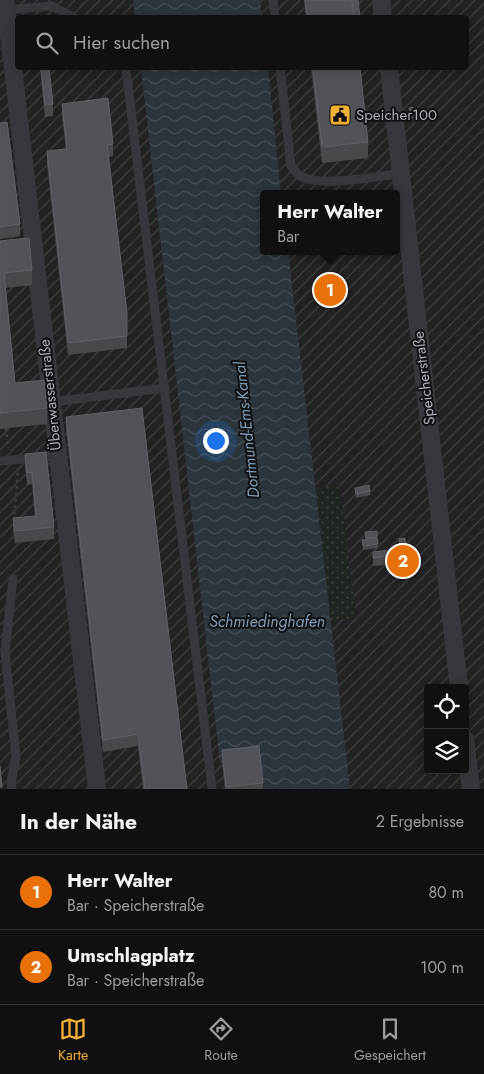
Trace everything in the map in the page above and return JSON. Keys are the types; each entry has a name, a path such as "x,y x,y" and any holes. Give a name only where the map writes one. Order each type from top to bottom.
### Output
{"street":[{"path":"381,0 383,15"},
{"name":"Überwasserstraße","path":"5,5 14,123 52,402 57,456 100,782"},
{"name":"Speicherstraße","path":"389,70 460,684"},
{"path":"469,771 471,789"}],"lane":[{"path":"273,0 275,15"},
{"path":"5,5 52,6 70,15"},
{"path":"126,70 212,789"},
{"path":"280,70 291,166 300,176 312,181 328,181 400,174"},
{"path":"52,402 164,388"},
{"path":"0,461 57,456"},
{"path":"12,789 16,757 5,652 13,579"}],"path":[{"path":"6,428 8,451"},
{"path":"13,530 18,468"}],"shaded area":[{"path":"0,0 484,0 484,789 0,789"},
{"path":"340,485 356,617 338,620 330,616 316,488"}],"water":[{"path":"133,0 260,0 262,15 135,15"},
{"name":"Schmiedinghafen","path":"141,70 268,70 281,190 260,190 260,255 288,255 350,789 262,789 259,759 220,763"}],"building":[{"path":"305,0 352,0 354,15 307,15"},
{"path":"352,0 358,0 360,15 354,15"},
{"path":"41,70 49,70 53,104 45,105"},
{"path":"313,70 360,70 368,142 322,147"},
{"path":"108,98 113,144 107,145 127,313 127,336 68,343 47,151 67,149 62,104"},
{"path":"413,107 414,114 411,114 409,108"},
{"path":"7,122 20,224 0,227 0,123"},
{"path":"29,238 32,270 4,273 15,383 44,380 47,408 0,413 0,241"},
{"path":"142,408 187,789 145,789 138,734 103,740 66,417"},
{"path":"46,452 54,527 15,531 13,518 36,516 32,472 27,473 25,454"},
{"path":"369,485 370,491 356,494 355,488"},
{"path":"377,531 377,537 366,538 365,532"},
{"path":"377,538 378,544 363,546 362,540"},
{"path":"405,538 407,565 401,565 400,555 373,558 373,552 400,549 399,539"},
{"path":"259,746 263,783 226,787 222,750"},
{"path":"0,766 2,787 0,787"}],"place":[{"name":"Speicher100","path":"340,115"},
{"name":"Herr Walter","path":"330,290"},
{"name":"Umschlagplatz","path":"403,561"}],"water label":[{"name":"Dortmund-Ems-Kanal","path":"246,430"}]}
